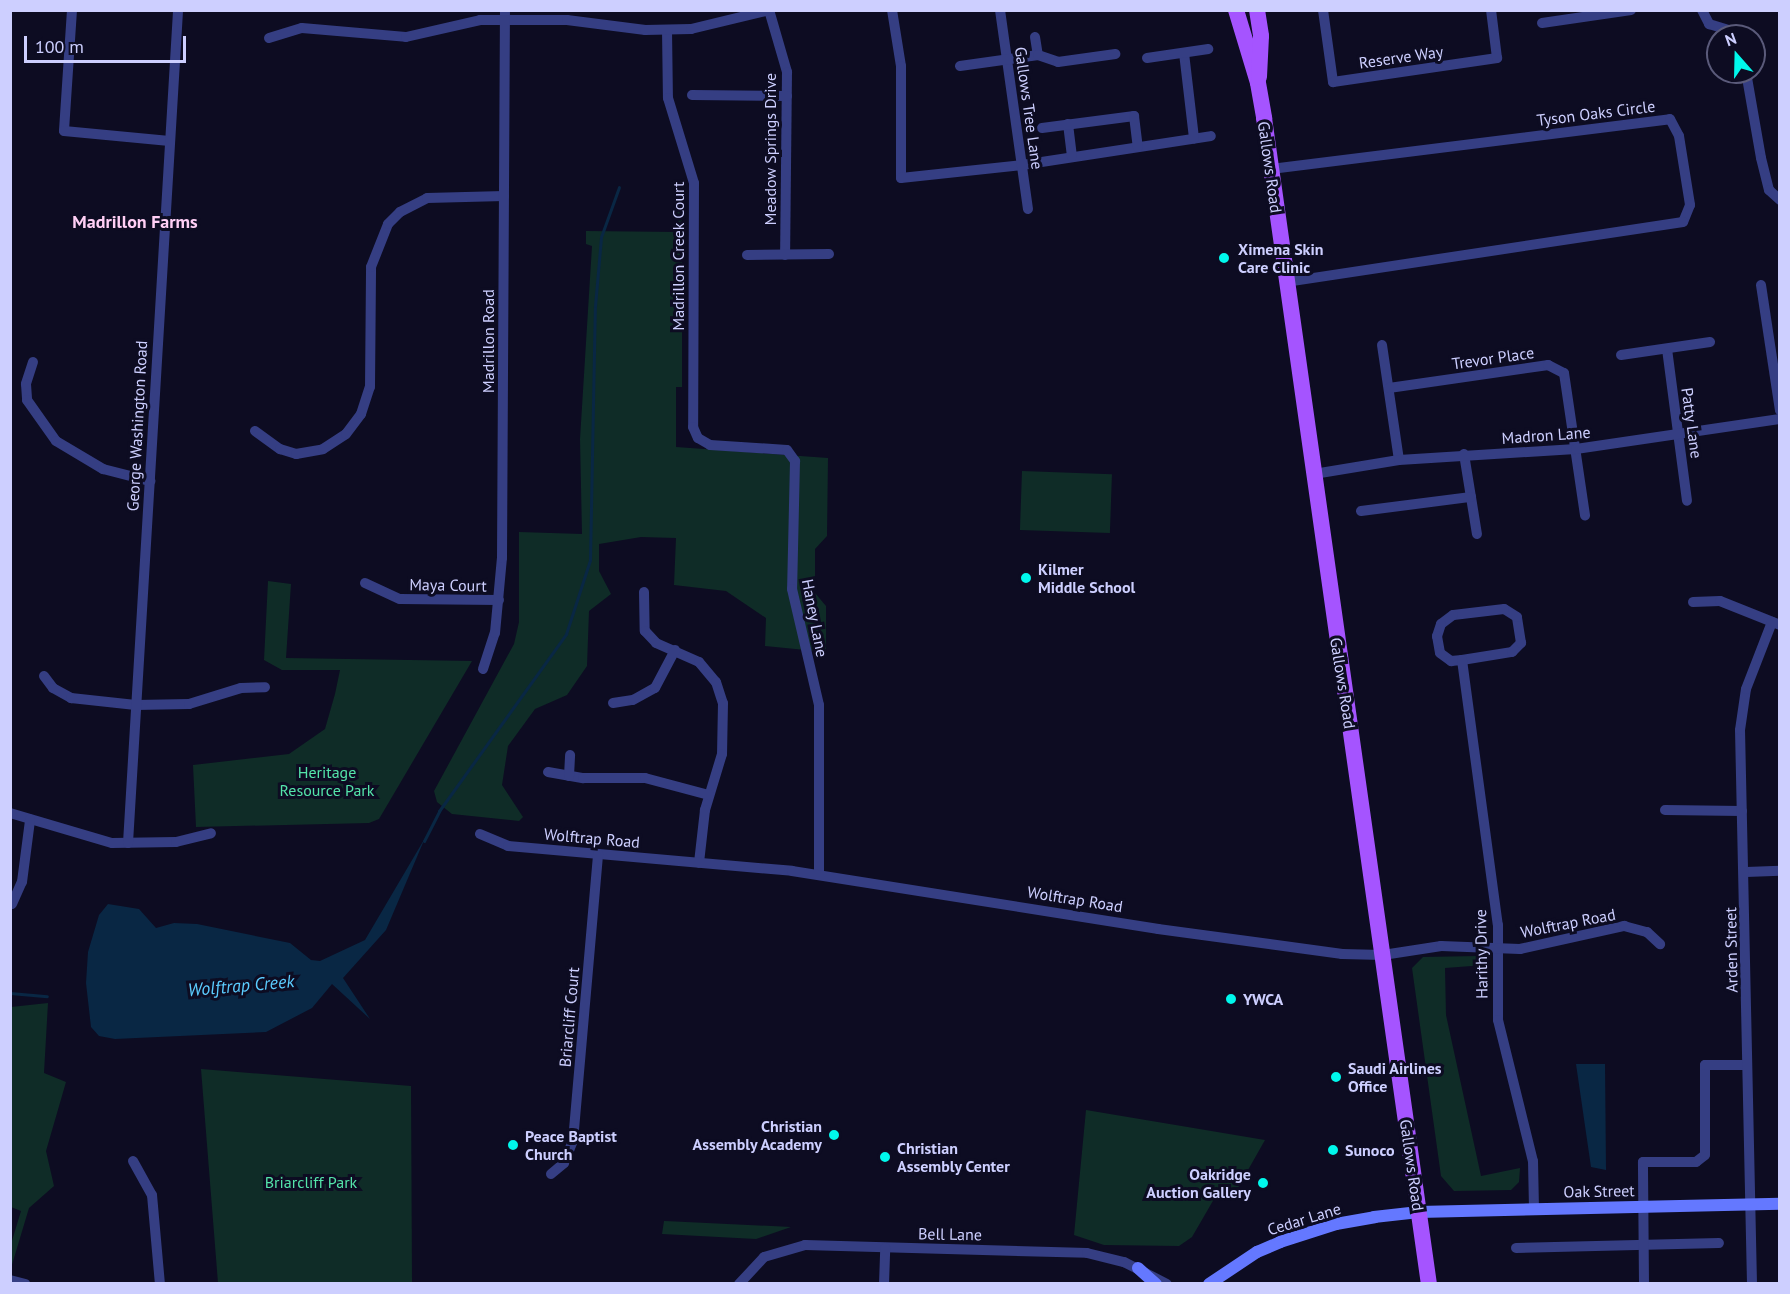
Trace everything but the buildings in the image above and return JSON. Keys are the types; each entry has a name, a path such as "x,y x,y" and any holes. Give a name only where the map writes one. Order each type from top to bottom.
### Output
{"main road":[{"name":"Gallows Road","path":"1236,10 1258,84 1271,169 1429,1284"},
{"name":"Gallows Road","path":"1257,10 1261,36 1258,84"}],"street":[{"path":"72,10 64,131 170,141"},
{"name":"George Washington Road","path":"128,843 178,10"},
{"path":"892,10 901,66 901,178 1022,165 1211,136"},
{"name":"Gallows Tree Lane","path":"1000,10 1028,209"},
{"name":"Reserve Way","path":"1323,10 1333,82 1497,58 1491,10"},
{"path":"1542,23 1572,15 1631,10"},
{"path":"1702,10 1709,24"},
{"path":"269,38 302,28 406,37 460,23 505,15 667,30 719,25 769,11"},
{"name":"Meadow Springs Drive","path":"769,11 784,56 787,96 785,255"},
{"name":"Madrillon Road","path":"483,669 495,633 499,600 505,15"},
{"name":"Madrillon Creek Court","path":"667,30 668,98 694,183 693,413"},
{"path":"1035,36 1038,55"},
{"path":"1147,58 1208,49"},
{"path":"1184,53 1194,138"},
{"path":"960,66 1038,55 1058,62 1115,54"},
{"path":"1748,84 1769,190 1779,200"},
{"path":"692,95 787,96"},
{"path":"1042,128 1134,116 1138,147"},
{"name":"Tyson Oaks Circle","path":"1271,169 1670,119 1679,136 1690,205 1683,222 1286,282"},
{"path":"1068,124 1072,158"},
{"path":"255,431 280,449 296,454 323,449 346,434 361,414 370,387 371,267 380,237 400,212 427,198 504,196"},
{"path":"747,255 829,254"},
{"path":"1761,285 1779,411"},
{"path":"1622,355 1710,342"},
{"path":"1382,345 1399,460"},
{"name":"Patty Lane","path":"1667,349 1687,501"},
{"path":"33,362 26,384 27,400 56,441 104,469 150,480"},
{"name":"Trevor Place","path":"1389,388 1548,365 1564,373 1585,515"},
{"name":"Haney Lane","path":"693,413 698,438 710,445 788,450 795,461 792,589 819,705 819,875"},
{"name":"Madron Lane","path":"1314,474 1399,460 1464,454 1576,449 1779,420"},
{"path":"1464,454 1477,534"},
{"path":"1361,511 1471,497"},
{"name":"Maya Court","path":"365,583 400,599 499,600"},
{"path":"644,592 645,631 656,643 699,662 721,694 722,754 709,795 699,863"},
{"path":"1693,602 1720,601 1776,624"},
{"path":"1504,609 1517,617 1522,631 1521,643 1512,652 1462,660 1451,661 1440,653 1437,636 1441,624 1453,615 1504,609"},
{"name":"Arden Street","path":"1752,1284 1747,1065 1746,872 1742,811 1741,708 1776,624"},
{"path":"613,703 633,700 655,688 675,650"},
{"name":"Harithy Drive","path":"1462,660 1495,902 1498,1020 1533,1161 1534,1209"},
{"path":"44,676 53,688 71,698 136,705 189,704 242,688 265,687"},
{"path":"569,776 570,755"},
{"path":"548,772 569,776 645,778 709,795"},
{"path":"1665,810 1742,811"},
{"path":"10,813 97,841 176,842 211,833"},
{"path":"12,904 22,882 30,820"},
{"name":"Wolftrap Road","path":"480,834 508,846 819,875 1158,930 1342,954 1383,955 1441,946 1496,950 1539,947 1624,926 1647,933 1660,944"},
{"name":"Briarcliff Court","path":"551,1174 564,1162 573,1141 598,854"},
{"path":"1746,872 1779,871"},
{"path":"1644,1284 1643,1162 1696,1162 1705,1155 1705,1065 1747,1065"},
{"path":"133,1161 152,1195 160,1284"},
{"name":"Oak Street","path":"1419,1212 1779,1204"},
{"name":"Cedar Lane","path":"1209,1284 1257,1252 1306,1232 1419,1212"},
{"path":"1516,1248 1719,1243"},
{"name":"Bell Lane","path":"739,1284 764,1257 792,1246 1087,1253 1138,1268 1167,1284"},
{"path":"884,1284 885,1248"},
{"path":"1138,1268 1156,1284"},
{"path":"10,1280 25,1284"}],"green space":[{"path":"678,185 682,185 682,387 676,387 676,447 828,458 827,536 815,549 815,593 826,606 826,652 765,646 766,618 726,591 674,585 676,538 641,537 599,544 599,571 611,594 589,611 587,666 567,695 535,709 508,746 502,785 523,817 519,821 452,814 437,802 434,791 514,644 519,622 519,532 582,534 580,439 592,246 586,244 586,231 677,232"},
{"path":"1022,471 1112,474 1110,533 1020,530"},
{"name":"Heritage Resource Park","path":"268,581 291,584 286,658 472,661 379,819 369,823 196,827 193,765 289,754 325,729 340,670 282,670 264,660"},
{"path":"1478,956 1485,965 1445,968 1446,1015 1481,1176 1520,1168 1519,1182 1511,1190 1454,1191 1441,1176 1412,968 1423,957"},
{"path":"48,1003 44,1073 66,1082 46,1151 54,1186 29,1208 11,1268 11,1244 21,1211 11,1207 11,1007"},
{"name":"Briarcliff Park","path":"201,1069 411,1086 412,1283 218,1283"},
{"path":"1086,1110 1265,1140 1235,1193 1221,1187 1192,1237 1179,1246 1104,1245 1074,1235"},
{"path":"664,1221 791,1227 756,1239 662,1234"}],"water":[{"path":"425,838 386,930 343,978 370,1019 332,984 312,1008 266,1032 115,1039 99,1036 91,1027 86,983 88,952 99,915 108,904 139,909 156,928 174,923 197,924 290,943 311,960 320,961 365,940"},
{"path":"1576,1064 1605,1064 1606,1170 1591,1167"}],"waterway":[{"path":"424,841 439,811 566,634 590,560 595,306 601,237 619,187"},
{"name":"Wolftrap Creek","path":"10,993 47,996"}],"place":[{"name":"Ximena Skin Care Clinic","path":"1224,258"},
{"name":"Kilmer Middle School","path":"1026,578"},
{"name":"YWCA","path":"1231,999"},
{"name":"Saudi Airlines Office","path":"1336,1077"},
{"name":"Christian Assembly Academy","path":"834,1135"},
{"name":"Peace Baptist Church","path":"513,1145"},
{"name":"Sunoco","path":"1333,1150"},
{"name":"Christian Assembly Center","path":"885,1157"},
{"name":"Oakridge Auction Gallery","path":"1263,1183"}],"district":[{"name":"Madrillon Farms","path":"135,222"}]}
